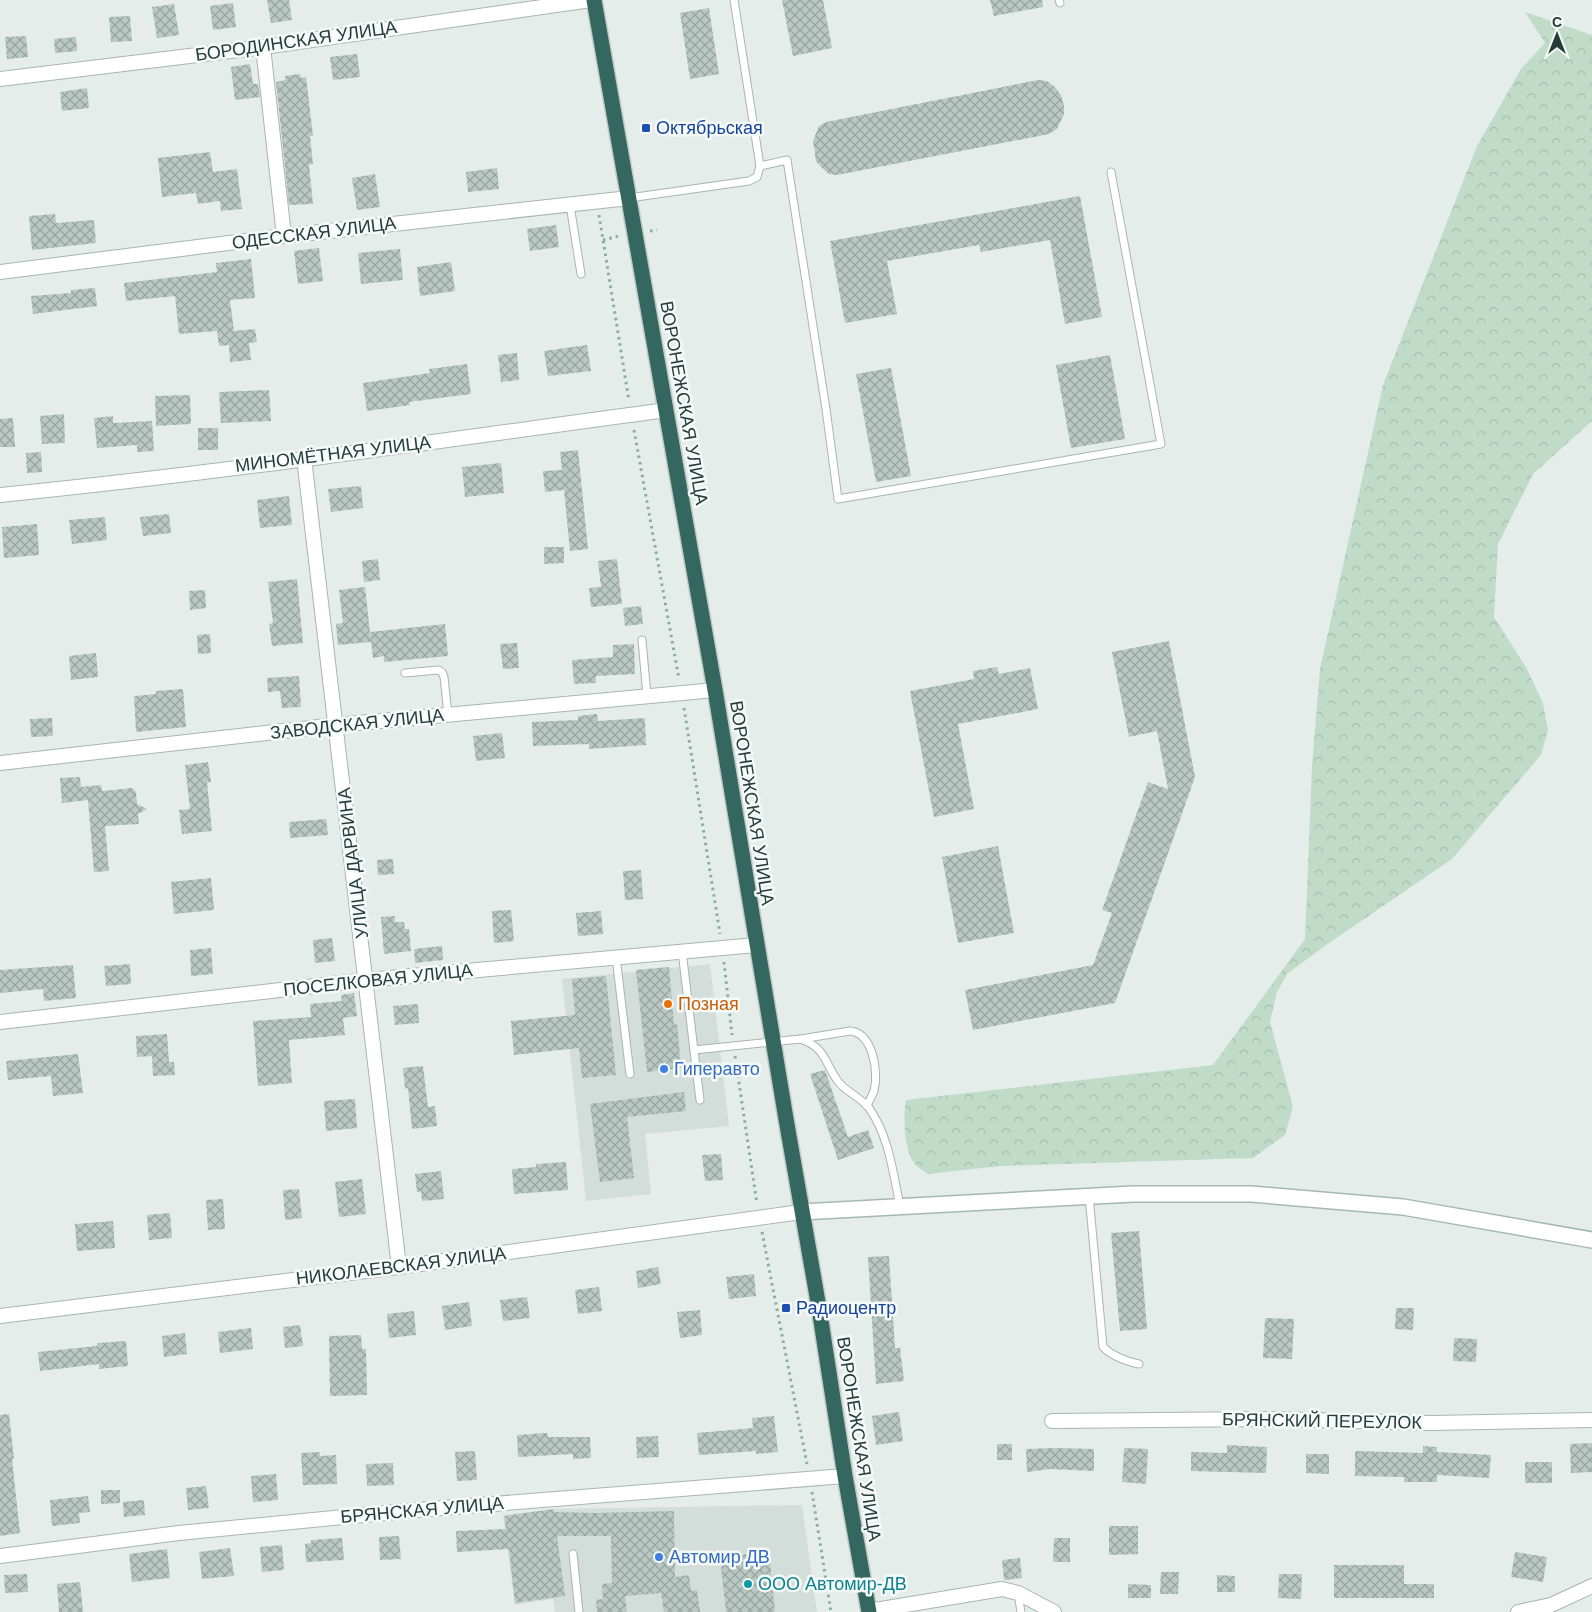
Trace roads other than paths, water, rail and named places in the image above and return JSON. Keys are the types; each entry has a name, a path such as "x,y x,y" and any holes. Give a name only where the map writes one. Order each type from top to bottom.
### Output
{"highway":[{"name":"ВОРОНЕЖСКАЯ УЛИЦА","path":"592,0 629,198 715,690 756,945 869,1612"}],"main road":[{"path":"802,1212 1133,1194 1251,1194 1403,1207 1592,1240"}],"street":[{"name":"БОРОДИНСКАЯ УЛИЦА","path":"0,78 263,47 592,0"},
{"path":"263,47 284,236"},
{"name":"ОДЕССКАЯ УЛИЦА","path":"0,272 284,236 629,198"},
{"name":"МИНОМЁТНАЯ УЛИЦА","path":"0,495 85,486 666,410"},
{"name":"УЛИЦА ДАРВИНА","path":"304,458 367,980 399,1267"},
{"name":"ЗАВОДСКАЯ УЛИЦА","path":"0,762 337,725 715,690"},
{"name":"ПОСЕЛКОВАЯ УЛИЦА","path":"0,1022 367,980 756,945"},
{"name":"НИКОЛАЕВСКАЯ УЛИЦА","path":"0,1316 399,1267 802,1212"},
{"name":"БРЯНСКИЙ ПЕРЕУЛОК","path":"1052,1421 1266,1419 1432,1423 1592,1420"},
{"name":"БРЯНСКАЯ УЛИЦА","path":"0,1556 179,1533 385,1512 845,1476"},
{"path":"1518,1612 1551,1605 1592,1586"},
{"path":"869,1612 1002,1589 1018,1593 1054,1612"}],"lane":[{"path":"629,198 749,181 757,177 760,166 734,0"},
{"path":"760,166 787,160 826,409 838,499 1162,444 1111,172"},
{"path":"570,205 581,274"},
{"path":"642,640 647,696"},
{"path":"405,673 438,670 442,672 448,715"},
{"path":"682,951 700,1100"},
{"path":"616,957 630,1074"},
{"path":"694,1050 773,1043 850,1031 857,1032 865,1038 874,1064 874,1090 867,1106"},
{"path":"800,1039 812,1043 821,1052 839,1083 867,1106 882,1134 900,1206"},
{"path":"1089,1196 1103,1347 1116,1356 1139,1364"},
{"path":"573,1554 579,1612"},
{"path":"1018,1593 1021,1612"}],"place":[{"name":"Октябрьская","path":"646,128"},
{"name":"Позная","path":"668,1004"},
{"name":"Гиперавто","path":"664,1069"},
{"name":"Радиоцентр","path":"786,1308"},
{"name":"Автомир ДВ","path":"659,1557"},
{"name":"ООО Автомир-ДВ","path":"748,1584"}]}
